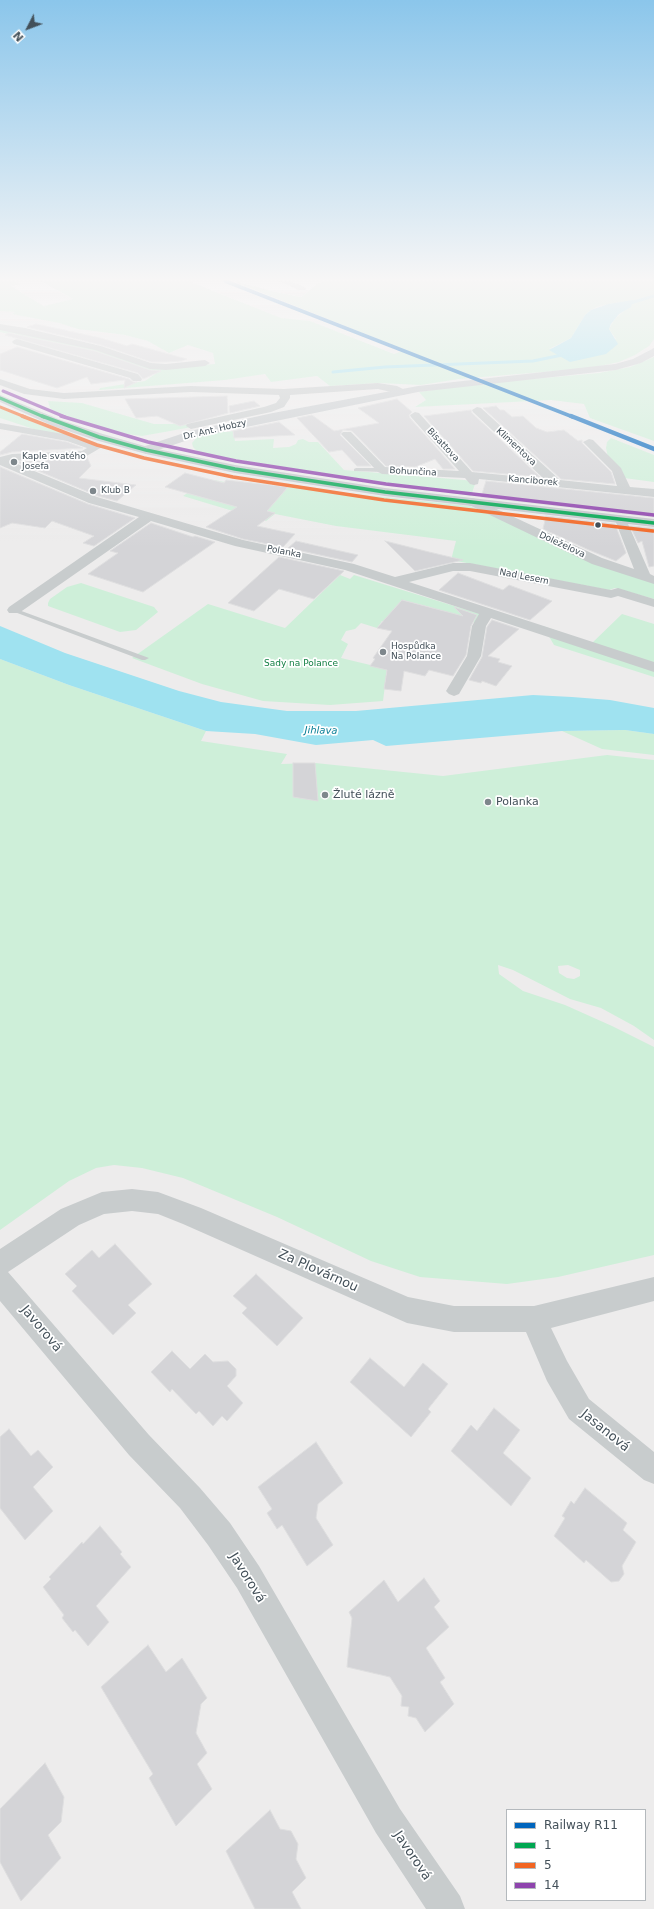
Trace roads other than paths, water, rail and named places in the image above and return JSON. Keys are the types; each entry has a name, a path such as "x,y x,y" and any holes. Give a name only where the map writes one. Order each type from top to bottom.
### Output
{"main road":[{"name":"Dr. Ant. Hobzy","path":"146,450 193,430 273,417 404,392 467,383 595,370"},
{"path":"0,398 57,423 127,445 188,459 298,480 654,523"},
{"path":"127,445 248,419 273,417"},
{"path":"188,459 184,447 193,430"}],"street":[{"path":"85,396 92,388 135,381 137,379 114,370"},
{"path":"0,382 28,392 64,396 191,389 284,392 383,386 404,392"},
{"name":"Dr. Ant. Hobzy","path":"193,430 267,410 280,405 285,398 284,392"},
{"name":"Klimentova","path":"477,410 556,483"},
{"name":"Bisattova","path":"415,415 470,475"},
{"path":"0,426 69,438 96,447 85,454 12,457 0,461"},
{"name":"Bohunčina","path":"347,434 382,470 470,475"},
{"path":"588,442 617,470 625,490"},
{"name":"Polanka","path":"0,461 76,495 240,543 342,565 654,667"},
{"path":"470,475 475,483 473,502"},
{"name":"Kanciborek","path":"470,475 654,493"},
{"path":"473,502 483,476"},
{"name":"Doleželova","path":"473,502 597,561 649,579"},
{"path":"14,610 148,516"},
{"path":"621,520 649,579"},
{"name":"Nad Lesem","path":"393,582 453,567 470,567 611,594 618,592 654,603"},
{"path":"454,691 474,656 479,626 487,613"},
{"name":"Za Plovárnou","path":"0,1263 70,1217 102,1203 138,1201 158,1203 192,1216 407,1310 454,1319 534,1319 654,1289"},
{"name":"Javorová","path":"0,1281 139,1446 190,1498 219,1534 248,1577 388,1821 447,1909"},
{"name":"Jasanová","path":"534,1319 558,1371 579,1409 654,1470"}],"lane":[{"path":"356,470 382,470"},
{"path":"14,610 145,658"}],"water":[{"name":"Jihlava","path":"0,626 65,653 179,691 221,702 287,711 356,711 533,695 572,697 610,700 654,708 654,734 625,730 562,731 386,746 373,740 316,745 255,734 206,731 69,685 0,659"}],"waterway":[{"path":"333,372 353,370"}],"rail line":[{"name":"R11","path":"452,370 654,449"}],"place":[{"name":"Kaple svatého Josefa","path":"14,462"},
{"name":"Klub B","path":"93,491"},
{"name":"Hospůdka Na Polance","path":"383,652"},
{"name":"Žluté lázně","path":"325,795"},
{"name":"Polanka","path":"488,802"}],"park label":[{"name":"Sady na Polance","path":"301,664"}]}
